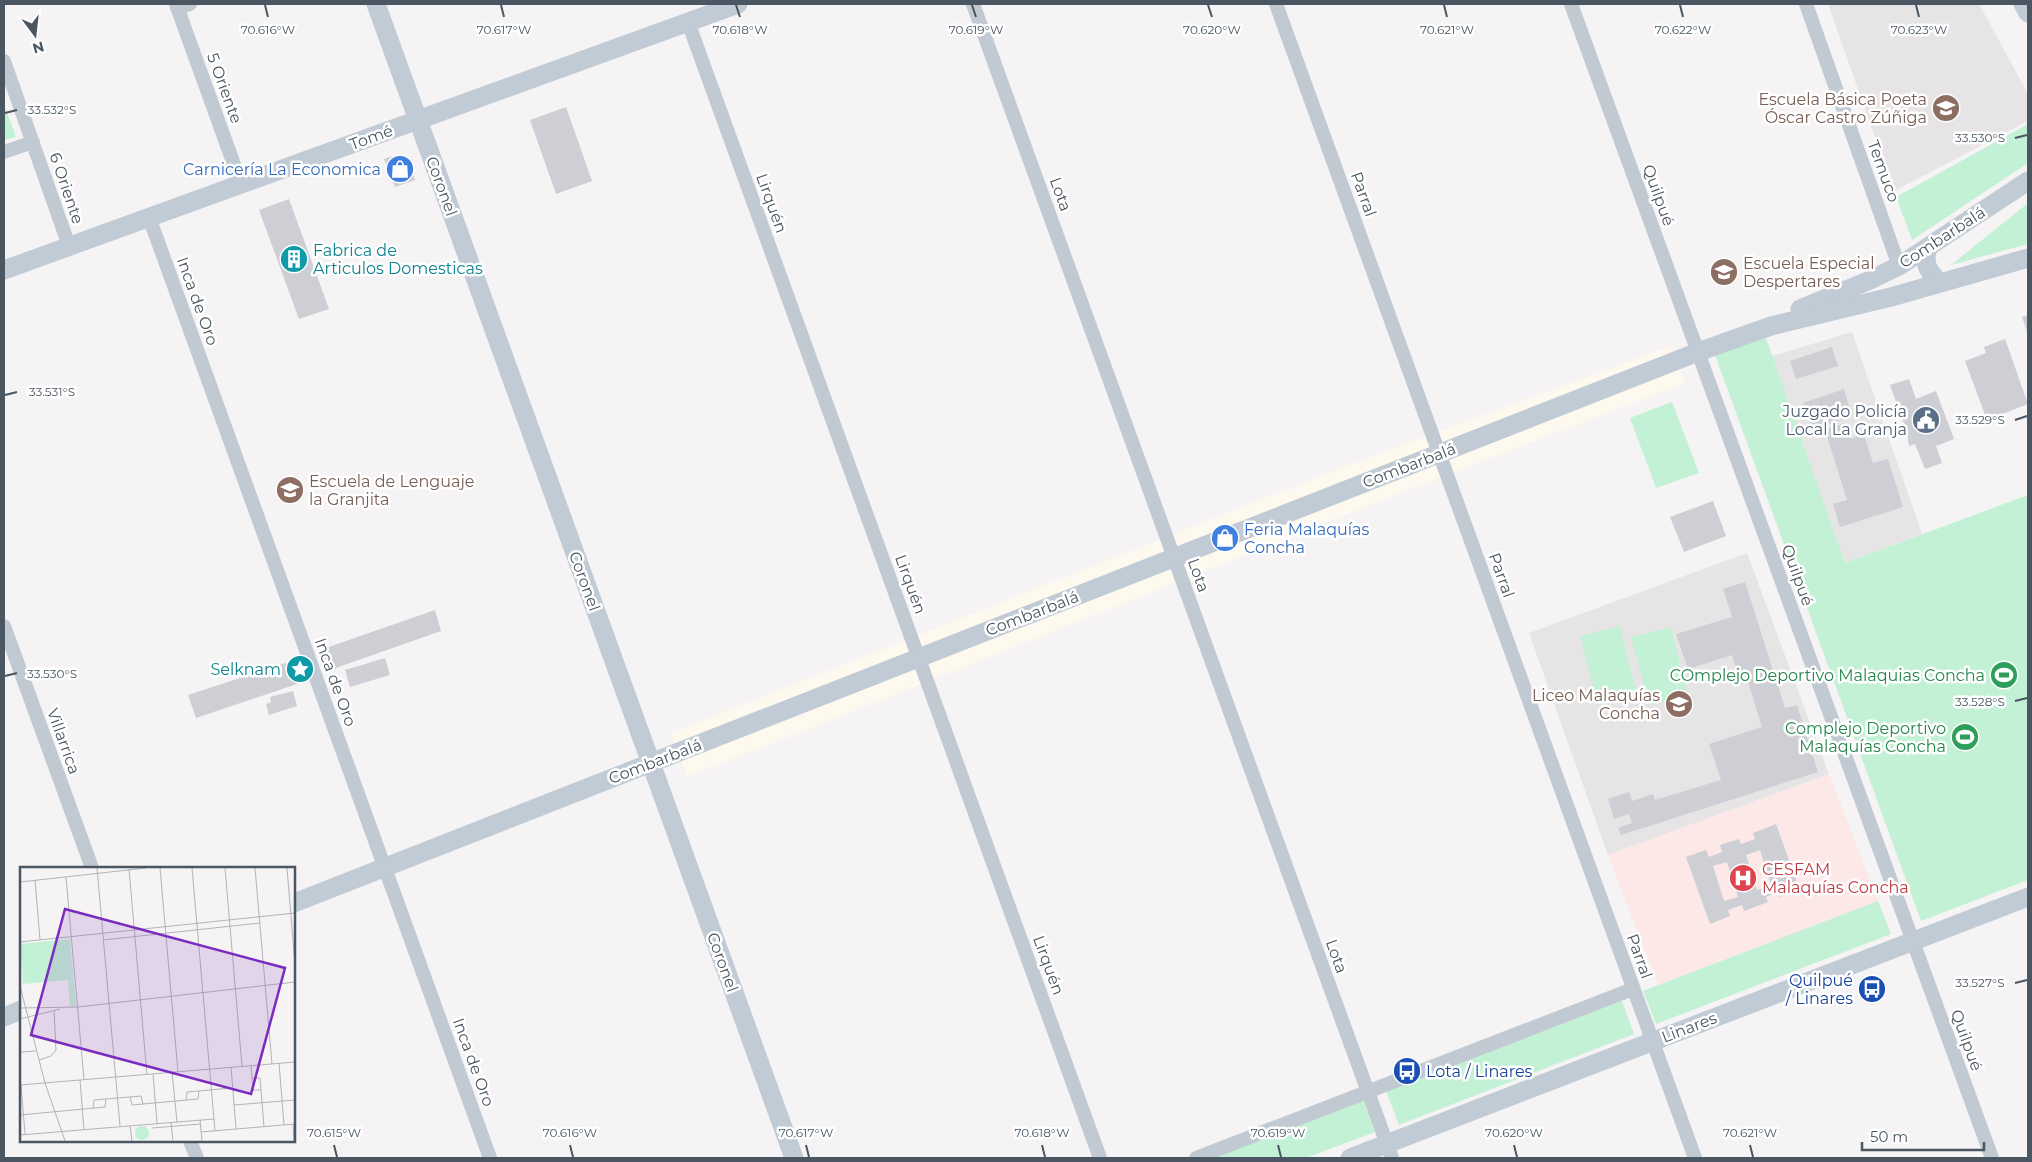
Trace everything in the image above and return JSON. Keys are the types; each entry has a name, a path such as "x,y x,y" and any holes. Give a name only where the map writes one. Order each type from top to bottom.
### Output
{"street":[{"name":"Coronel","path":"376,4 794,1158"},
{"name":"Tomé","path":"4,270 735,4"},
{"name":"Lota","path":"973,4 1390,1151"},
{"name":"Parral","path":"1276,4 1694,1158"},
{"name":"Quilpué","path":"1571,4 1992,1158"},
{"name":"Temuco","path":"1806,4 1899,266"},
{"path":"2023,4 2028,13"},
{"name":"5 Oriente","path":"181,5 241,184"},
{"name":"Lirquén","path":"688,22 1100,1158"},
{"name":"6 Oriente","path":"4,61 70,246"},
{"name":"6 Oriente","path":"4,152 33,142"},
{"name":"Combarbalá","path":"1771,326 1805,306 1868,281 1899,266 2028,182"},
{"name":"Inca de Oro","path":"149,217 490,1158"},
{"path":"1928,248 1925,257 1927,270 1939,282"},
{"name":"Combarbalá","path":"295,902 1698,352 1771,326 1891,297 2028,258"},
{"name":"Villarrica","path":"4,626 92,867"},
{"name":"Linares","path":"1350,1158 1390,1151 1652,1042 2028,897"},
{"path":"1196,1158 1633,989"},
{"path":"4,1016 20,1010"},
{"path":"190,1142 197,1158"}],"shaded area":[{"name":"Escuela Básica Poeta Óscar Castro Zúñiga","path":"1828,4 1979,4 2028,94 2028,121 1894,191"},
{"path":"1852,332 1922,534 1845,563 1772,356"},
{"name":"Feria Malaquías Concha","path":"1671,346 1685,383 1429,482 687,777 671,733 1338,469"},
{"name":"Liceo Malaquías Concha","path":"1747,553 1829,774 1608,855 1529,633"},
{"name":"CESFAM Malaquías Concha","path":"1829,774 1878,901 1658,985 1608,855"}],"green space":[{"path":"4,104 16,137 4,140"},
{"path":"2028,124 2028,163 1912,240 1896,197"},
{"path":"2028,203 2028,244 1951,265"},
{"path":"1766,338 1845,563 2028,495 2028,880 1921,921 1715,355"},
{"path":"1672,402 1699,473 1656,488 1630,418"},
{"path":"1620,626 1637,695 1598,705 1580,636"},
{"path":"1671,627 1688,696 1649,705 1631,637"},
{"path":"1878,901 1891,934 1656,1024 1643,991"},
{"path":"1622,1001 1634,1034 1399,1125 1386,1091"},
{"path":"1362,1098 1375,1132 1306,1158 1205,1158"}],"building":[{"path":"566,107 592,181 556,194 530,120"},
{"name":"Carnicería La Economica","path":"397,155 407,158 415,180 395,187 384,159"},
{"name":"Fabrica de Articulos Domesticas","path":"289,199 329,309 299,319 259,210"},
{"path":"2028,315 2028,334 2022,317"},
{"path":"2005,339 2028,404 1987,420 1965,361 1986,353 1984,347"},
{"path":"1832,347 1838,366 1796,379 1790,361"},
{"path":"1909,379 1916,399 1936,391 1954,439 1936,446 1942,463 1925,469 1915,444 1909,446 1906,425 1896,412 1899,410 1890,385"},
{"path":"1844,389 1852,416 1812,430 1803,403"},
{"path":"1845,423 1850,439 1864,435 1873,463 1888,459 1903,507 1840,527 1833,504 1847,500 1825,430"},
{"path":"1713,501 1726,536 1684,552 1670,517"},
{"path":"1745,582 1785,708 1797,705 1818,772 1621,835 1618,828 1632,823 1629,814 1614,819 1608,799 1629,792 1632,801 1653,794 1655,800 1721,780 1709,744 1762,727 1748,682 1741,684 1732,655 1688,669 1676,634 1732,617 1723,589"},
{"path":"435,610 441,631 333,669 330,661 325,663 320,650"},
{"path":"385,658 390,675 350,687 345,670"},
{"path":"289,662 297,684 196,718 188,695"},
{"path":"293,691 297,706 269,715 266,704 271,702 270,697"},
{"path":"1776,824 1800,890 1780,897 1778,892 1766,897 1768,902 1744,911 1742,905 1728,910 1730,916 1710,924 1686,857 1706,850 1709,857 1722,852 1720,845 1739,839 1741,844 1755,839 1753,833","holes":["1760,850 1771,885 1757,890 1746,855","1727,862 1738,897 1724,901 1713,866"]}],"place":[{"name":"Escuela Básica Poeta Óscar Castro Zúñiga","path":"1946,108"},
{"name":"Carnicería La Economica","path":"400,169"},
{"name":"Fabrica de Articulos Domesticas","path":"294,259"},
{"name":"Escuela Especial Despertares","path":"1724,272"},
{"name":"Juzgado Policía Local La Granja","path":"1926,420"},
{"name":"Escuela de Lenguaje la Granjita","path":"290,490"},
{"name":"Feria Malaquías Concha","path":"1225,538"},
{"name":"Selknam","path":"300,669"},
{"name":"COmplejo Deportivo Malaquias Concha","path":"2004,675"},
{"name":"Liceo Malaquías Concha","path":"1679,704"},
{"name":"Complejo Deportivo Malaquías Concha","path":"1965,737"},
{"name":"CESFAM Malaquías Concha","path":"1743,878"},
{"name":"Quilpué / Linares","path":"1872,989"},
{"name":"Lota / Linares","path":"1407,1071"}]}
